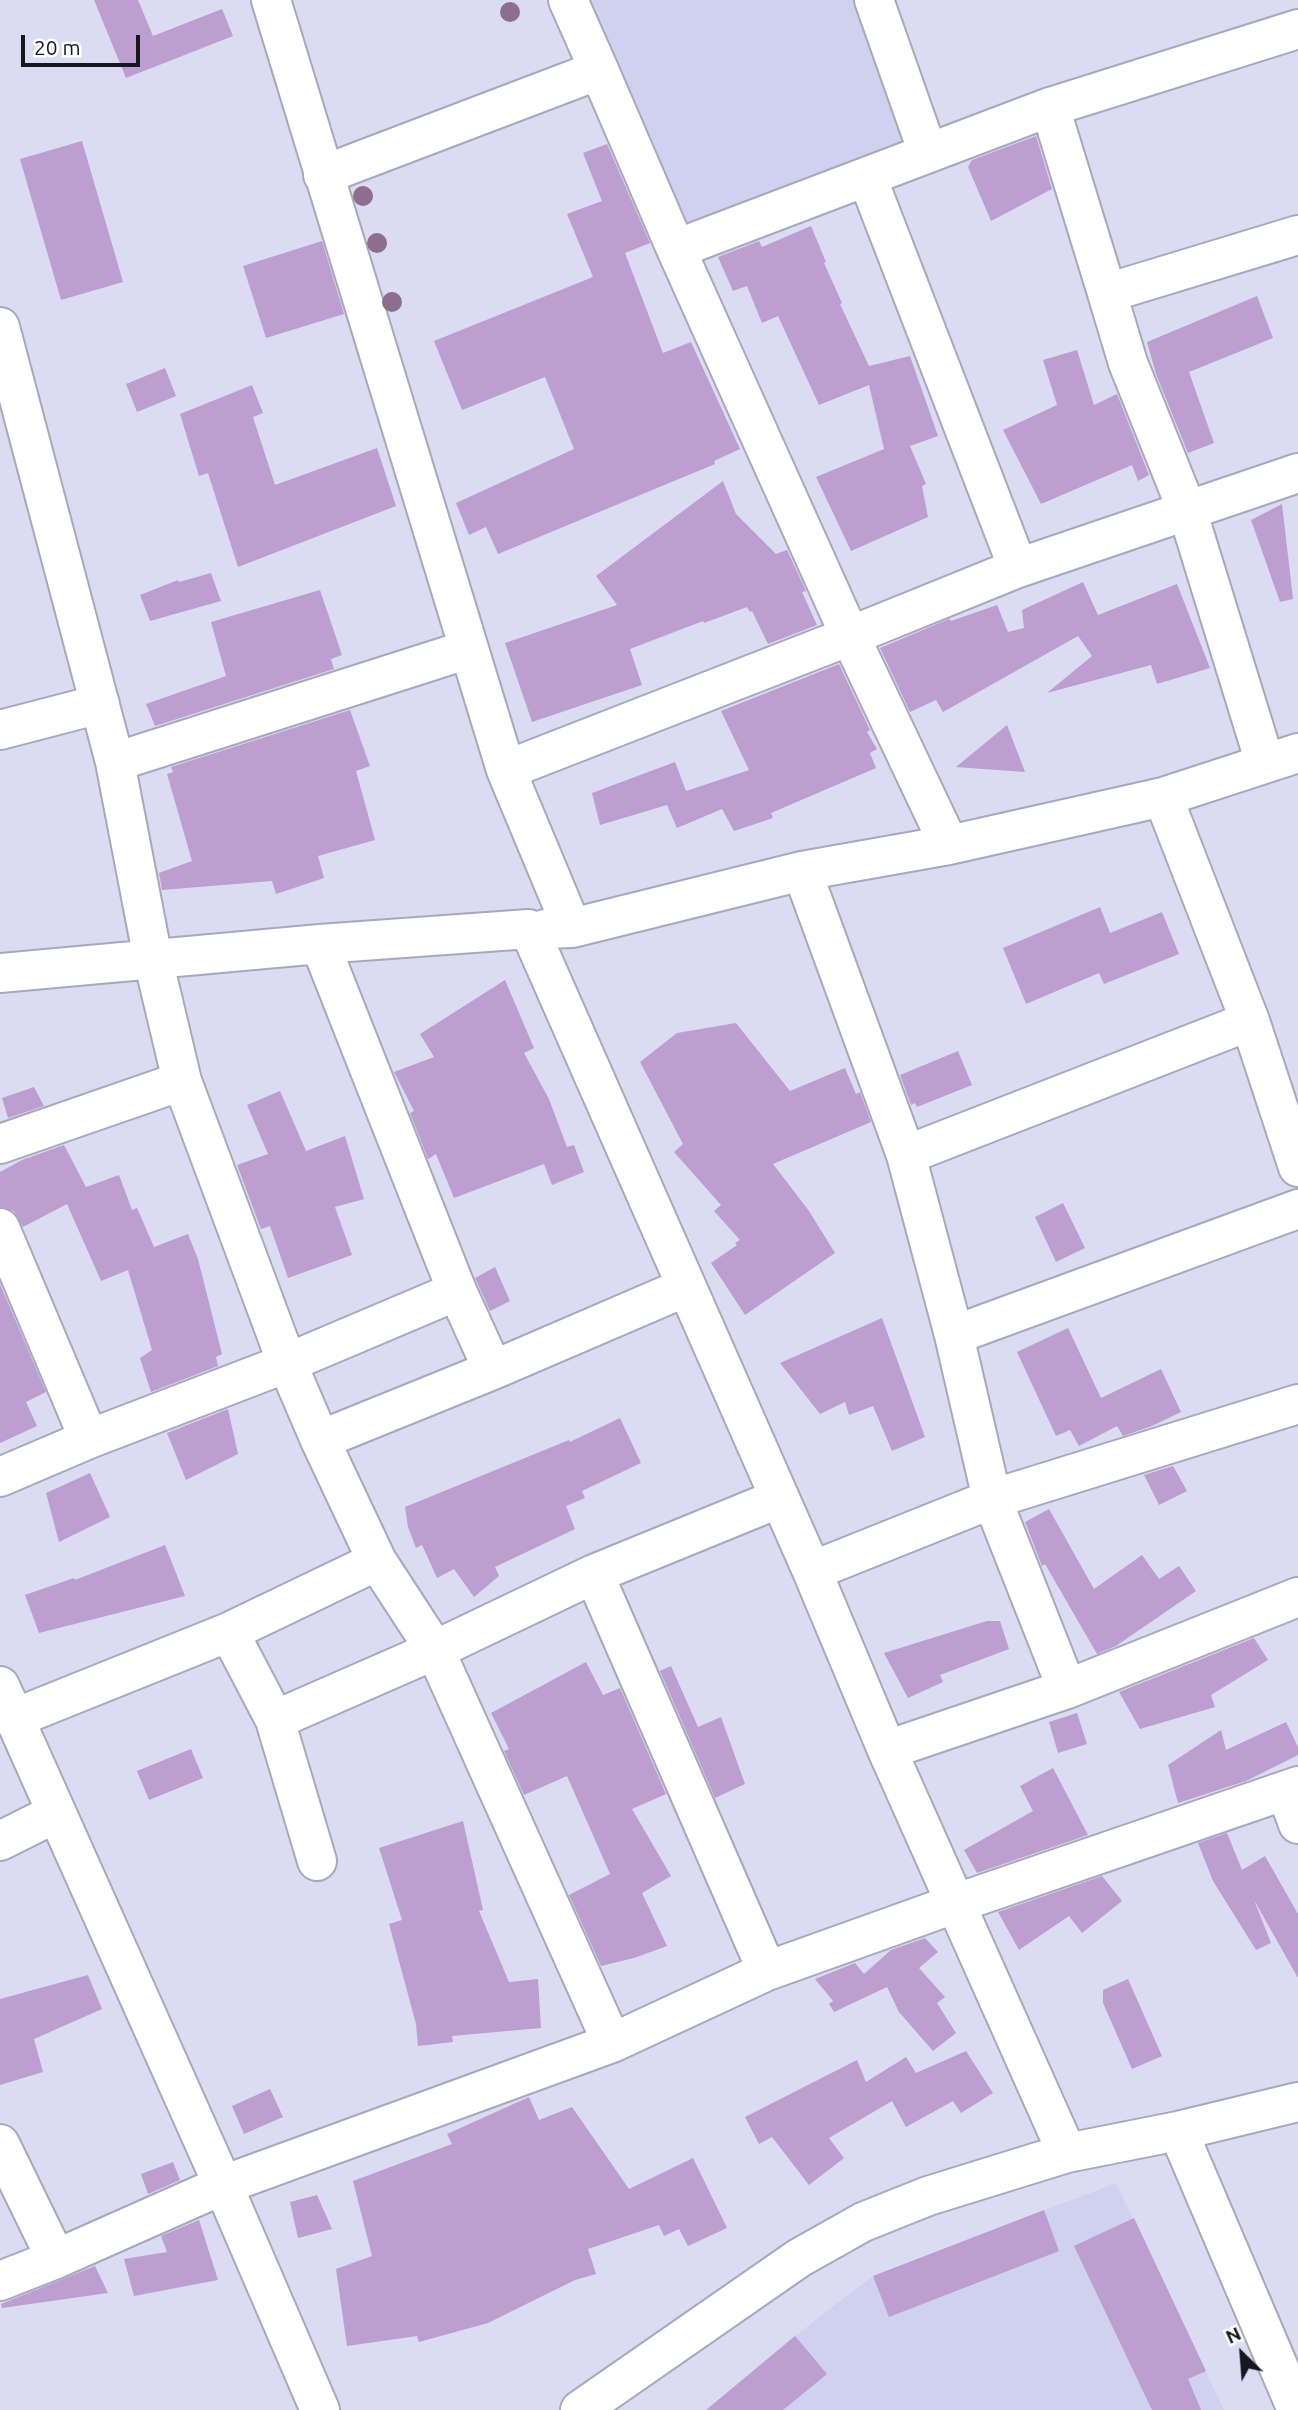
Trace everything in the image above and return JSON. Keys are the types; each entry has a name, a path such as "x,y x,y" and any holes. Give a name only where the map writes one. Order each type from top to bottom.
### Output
{"street":[{"path":"271,0 506,769 572,928"},
{"path":"568,0 676,249 850,636 949,845"},
{"path":"874,0 928,153"},
{"path":"676,249 1050,107 1298,29"},
{"path":"323,175 599,70"},
{"path":"0,973 320,944 572,928 802,871 949,845 1163,797 1282,758 1128,363 1050,107"},
{"path":"867,177 1018,568"},
{"path":"1107,293 1298,235"},
{"path":"0,327 115,762 153,959 182,1081 287,1363 320,1440 377,1561 435,1650 612,2043"},
{"path":"506,769 1018,568 1298,473"},
{"path":"115,762 469,649"},
{"path":"0,730 100,704"},
{"path":"1163,797 1250,1021 1298,1167"},
{"path":"802,871 906,1155 954,1335 992,1499 1067,1689"},
{"path":"529,929 812,1571 887,1750 1067,2153"},
{"path":"320,944 457,1291 493,1370"},
{"path":"906,1155 1250,1021"},
{"path":"0,1143 182,1081"},
{"path":"954,1335 1298,1209"},
{"path":"0,1228 89,1439"},
{"path":"320,1440 493,1370 686,1287"},
{"path":"0,1477 89,1439 287,1363 457,1291"},
{"path":"812,1571 992,1499 1298,1405"},
{"path":"275,1720 435,1650 594,1574 780,1498"},
{"path":"312,2408 223,2185 7,1702 229,1632 377,1561"},
{"path":"594,1574 767,1971"},
{"path":"887,1750 1067,1689 1298,1597"},
{"path":"229,1632 275,1720 317,1861"},
{"path":"0,2281 223,2185 612,2043 767,1971 957,1903 1294,1800"},
{"path":"0,1841 56,1813"},
{"path":"580,2410 799,2258 863,2222 928,2196 1067,2153 1178,2132 1298,2102"},
{"path":"1178,2132 1295,2396"},
{"path":"0,2144 56,2259"}],"shaded area":[{"path":"589,0 853,0 903,144 680,227"},
{"path":"1116,2183 1224,2410 707,2410 795,2336 873,2276"}],"building":[{"path":"94,0 138,0 153,36 222,9 233,36 126,78"},
{"path":"1036,136 1052,189 991,221 968,167 972,160"},
{"path":"82,141 123,282 61,300 20,159"},
{"path":"607,144 650,243 625,253 663,353 691,342 740,449 714,461 715,464 498,554 486,527 469,535 456,503 574,449 545,377 462,410 434,341 593,277 567,214 602,201 583,153"},
{"path":"811,226 842,303 840,304 869,366 910,356 938,436 910,446 926,484 922,486 928,517 851,551 816,477 884,449 869,385 819,405 778,316 762,323 747,286 733,291 718,257 759,241 762,247"},
{"path":"322,241 344,314 266,338 243,266"},
{"path":"1257,296 1273,338 1189,372 1214,443 1188,453 1156,374 1147,342"},
{"path":"1077,350 1094,405 1117,394 1149,475 1138,481 1132,465 1041,504 1003,430 1057,405 1043,360"},
{"path":"165,368 176,396 137,412 126,384"},
{"path":"252,385 263,413 253,417 275,485 377,448 396,506 238,567 208,473 199,476 180,414"},
{"path":"723,481 736,514 776,554 787,550 806,591 802,592 817,625 768,644 752,611 747,607 704,623 703,621 630,649 642,685 532,722 505,643 617,605 596,576"},
{"path":"1282,504 1293,599 1280,602 1251,520"},
{"path":"211,573 221,601 150,621 140,595 178,580 179,582"},
{"path":"1083,582 1098,615 1177,584 1210,668 1157,684 1151,665 1047,693 1092,656 1078,636 943,712 936,700 910,712 880,648 949,619 951,621 997,605 1008,632 1024,628 1022,610"},
{"path":"320,590 342,655 331,659 334,669 155,726 146,704 226,676 211,622"},
{"path":"839,664 870,730 867,732 877,749 870,753 876,768 771,813 773,818 734,831 722,809 677,828 667,805 600,825 592,793 675,762 686,791 749,770 721,711"},
{"path":"350,710 370,766 356,771 375,840 318,856 324,878 276,894 272,881 162,890 159,873 192,861 167,774 173,772 171,767"},
{"path":"1007,725 1025,772 956,767"},
{"path":"1100,907 1110,933 1162,912 1179,954 1104,984 1099,973 1026,1004 1003,948"},
{"path":"505,980 534,1048 524,1053 549,1099 567,1147 574,1145 584,1172 552,1185 544,1164 454,1198 436,1154 428,1159 410,1113 414,1111 394,1072 434,1057 420,1034"},
{"path":"736,1023 790,1091 845,1068 856,1094 860,1092 871,1122 773,1164 809,1211 835,1253 745,1315 711,1263 740,1240 714,1211 721,1205 674,1152 683,1144 640,1062 677,1033"},
{"path":"958,1051 972,1085 917,1107 915,1103 911,1105 900,1075"},
{"path":"34,1087 44,1106 8,1118 2,1098"},
{"path":"280,1091 306,1151 345,1136 364,1199 335,1207 352,1255 288,1278 270,1226 261,1229 237,1165 268,1154 247,1105"},
{"path":"64,1145 86,1187 119,1175 132,1210 137,1208 154,1247 188,1234 198,1259 222,1354 216,1357 218,1366 151,1392 140,1358 152,1350 128,1270 101,1281 67,1204 23,1227 14,1211 0,1207 0,1172 22,1160"},
{"path":"1063,1203 1085,1248 1056,1262 1035,1217"},
{"path":"495,1267 510,1301 490,1311 475,1278"},
{"path":"0,1284 46,1392 26,1402 37,1426 0,1443"},
{"path":"882,1318 925,1437 892,1451 873,1406 849,1415 845,1402 820,1414 780,1363"},
{"path":"1068,1328 1101,1398 1161,1369 1181,1412 1123,1436 1117,1426 1079,1446 1070,1430 1056,1436 1017,1352"},
{"path":"228,1409 238,1454 186,1480 167,1433"},
{"path":"620,1418 641,1463 582,1491 585,1498 566,1506 575,1529 495,1567 499,1576 474,1597 454,1569 437,1578 422,1545 416,1548 408,1527 405,1507 569,1440 570,1442"},
{"path":"1173,1466 1187,1491 1159,1505 1144,1475"},
{"path":"90,1473 110,1517 59,1542 46,1493"},
{"path":"1049,1509 1094,1589 1142,1555 1159,1579 1179,1566 1196,1591 1116,1646 1097,1654 1045,1564 1042,1566 1025,1522"},
{"path":"165,1545 185,1596 39,1633 25,1595 74,1578 75,1580"},
{"path":"987,1621 1000,1621 1009,1649 940,1675 943,1682 908,1698 884,1653"},
{"path":"1254,1638 1268,1660 1211,1695 1215,1707 1140,1729 1119,1692"},
{"path":"586,1662 603,1695 620,1688 666,1794 632,1809 671,1876 642,1893 667,1946 601,1966 569,1895 610,1874 567,1776 524,1795 504,1751 509,1749 491,1713"},
{"path":"671,1666 698,1727 721,1717 745,1784 715,1798 660,1671"},
{"path":"1077,1713 1087,1744 1058,1753 1049,1722"},
{"path":"1286,1722 1298,1747 1298,1755 1246,1781 1178,1803 1168,1765 1221,1730 1226,1750"},
{"path":"191,1749 203,1778 149,1800 137,1771"},
{"path":"1053,1768 1088,1835 977,1873 964,1850 1033,1811 1020,1786"},
{"path":"463,1821 483,1910 479,1911 509,1982 538,1979 541,2028 452,2036 453,2042 418,2046 416,2024 389,1924 402,1920 379,1848"},
{"path":"1227,1833 1242,1870 1265,1856 1298,1914 1298,1978 1254,1900 1271,1943 1256,1950 1213,1881 1198,1843"},
{"path":"1102,1876 1122,1901 1082,1933 1069,1916 1019,1950 998,1912"},
{"path":"925,1938 938,1952 919,1968 945,1997 937,2003 956,2033 933,2051 899,2012 887,1987 834,2012 829,2004 833,2001 815,1979 855,1963 864,1974 891,1950"},
{"path":"88,1975 102,2009 34,2039 43,2072 0,2085 0,1999"},
{"path":"1128,1979 1162,2056 1132,2069 1103,2003 1103,1990"},
{"path":"966,2051 993,2093 961,2113 953,2101 906,2127 892,2101 829,2138 844,2158 809,2185 772,2137 759,2144 745,2117 857,2060 866,2082 906,2057 916,2073"},
{"path":"270,2089 283,2117 244,2134 232,2106"},
{"path":"529,2097 539,2120 572,2107 629,2189 693,2158 727,2228 688,2246 679,2229 664,2236 659,2225 588,2249 596,2274 575,2280 488,2323 419,2342 417,2336 347,2346 336,2269 372,2256 353,2181 452,2144 447,2134"},
{"path":"173,2162 180,2180 148,2194 141,2174"},
{"path":"317,2195 332,2229 298,2238 290,2202"},
{"path":"1044,2210 1059,2251 889,2317 873,2276"},
{"path":"1134,2218 1206,2371 1188,2379 1201,2410 1152,2410 1074,2246"},
{"path":"199,2220 218,2280 134,2296 124,2259 167,2252 161,2236"},
{"path":"95,2266 108,2293 2,2308 1,2304"},
{"path":"795,2336 827,2374 783,2410 706,2410"}]}
